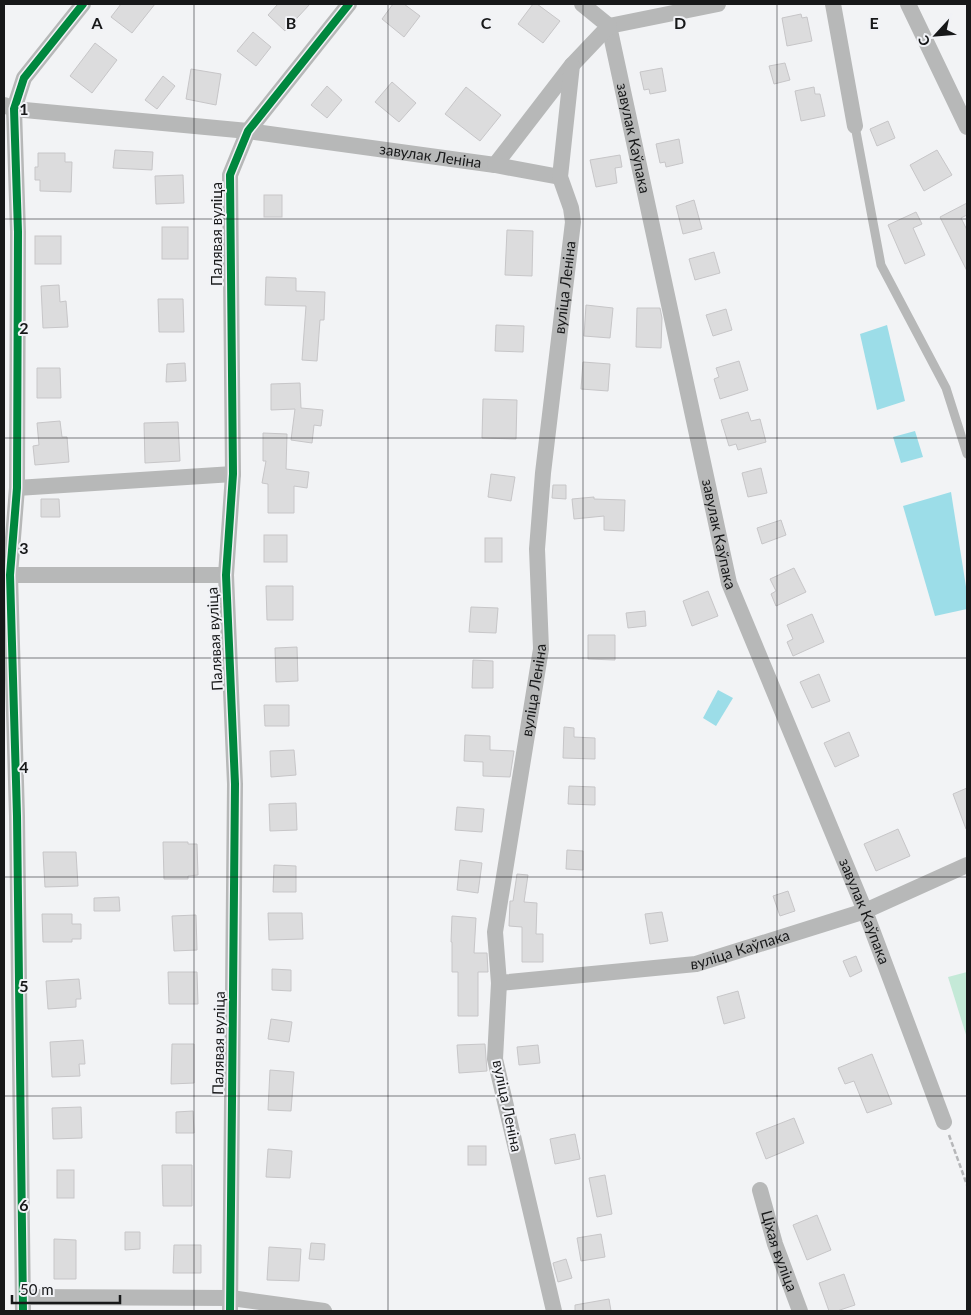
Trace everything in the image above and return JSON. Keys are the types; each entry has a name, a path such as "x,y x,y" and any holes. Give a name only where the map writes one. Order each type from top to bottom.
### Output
{"street":[{"path":"83,4 24,78 9,107 18,232 18,488 7,575 17,816 23,1304 230,1305 324,1311"},
{"name":"Палявая вуліца","path":"230,1305 235,784 226,575 233,474 230,175 248,131 348,4"},
{"path":"582,4 609,26 718,4"},
{"path":"833,4 855,126"},
{"path":"908,4 967,127"},
{"name":"завулак Леніна","path":"9,107 248,131 495,165 572,65 609,26"},
{"name":"завулак Каўпака","path":"609,26 729,583 865,911 944,1122"},
{"name":"вуліца Леніна","path":"554,1311 495,1059 499,983 495,932 541,649 537,549 543,473 573,222 571,208 560,177 572,65"},
{"path":"495,165 560,177"},
{"path":"18,488 233,474"},
{"path":"7,575 226,575"},
{"name":"вуліца Каўпака","path":"499,983 696,964 865,911 967,865"},
{"name":"Ціхая вуліца","path":"760,1190 775,1244 800,1311"}],"lane":[{"path":"855,126 881,265 946,388 967,454"}],"path":[{"path":"944,1122 967,1186"}],"green space":[{"path":"967,972 967,1038 948,977"}],"water":[{"path":"887,325 905,401 877,410 860,334"},
{"path":"915,431 923,457 901,463 893,437"},
{"path":"951,492 967,593 967,609 935,616 903,506"},
{"path":"718,690 733,698 716,726 703,718"}],"building":[{"path":"121,4 155,4 132,33 111,17"},
{"path":"278,4 310,4 285,31 268,15"},
{"path":"393,4 404,4 420,16 404,37 382,19"},
{"path":"533,4 537,4 560,21 543,43 518,24"},
{"path":"801,14 802,18 807,17 812,41 787,46 782,18"},
{"path":"253,32 271,47 256,66 237,51"},
{"path":"95,43 117,60 92,93 70,76"},
{"path":"785,63 790,80 774,84 769,66"},
{"path":"662,68 666,91 650,94 649,89 644,90 640,72"},
{"path":"191,69 221,74 216,105 186,99"},
{"path":"163,76 175,86 157,109 145,100"},
{"path":"392,82 416,103 399,122 375,102"},
{"path":"327,86 342,100 327,118 311,105"},
{"path":"466,87 501,115 480,141 445,114"},
{"path":"814,87 815,94 820,94 825,116 801,121 795,91"},
{"path":"888,121 895,138 877,146 870,129"},
{"path":"679,139 683,163 666,167 665,162 660,163 656,144"},
{"path":"115,150 153,152 152,170 113,168"},
{"path":"937,150 952,175 924,191 910,165"},
{"path":"38,153 65,153 65,162 72,162 71,192 40,191 40,180 35,180 35,167 38,167"},
{"path":"620,155 622,167 615,168 617,183 596,187 590,160"},
{"path":"183,175 184,203 156,204 155,176"},
{"path":"264,195 282,195 282,217 264,217"},
{"path":"694,200 702,229 683,234 676,206"},
{"path":"967,203 967,215 961,218 967,230 967,271 940,217"},
{"path":"916,212 922,224 913,228 925,255 905,264 888,225"},
{"path":"162,227 188,227 188,259 162,259"},
{"path":"507,230 533,231 532,276 505,275"},
{"path":"35,236 61,236 61,264 35,264"},
{"path":"714,252 720,273 695,280 689,259"},
{"path":"266,277 296,278 296,291 325,292 324,320 320,320 317,361 302,360 306,306 265,305"},
{"path":"59,285 60,302 66,301 68,327 43,328 41,286"},
{"path":"158,299 183,299 184,332 159,332"},
{"path":"586,305 613,308 610,338 584,336"},
{"path":"637,308 660,308 662,318 661,348 636,347"},
{"path":"726,309 732,330 713,336 706,315"},
{"path":"496,325 524,326 523,352 495,351"},
{"path":"739,361 748,390 720,399 714,379 719,377 716,368"},
{"path":"583,362 610,364 608,391 581,389"},
{"path":"185,363 186,381 166,382 167,364"},
{"path":"37,368 60,368 61,398 37,398"},
{"path":"300,383 301,408 323,410 321,426 314,425 312,443 291,440 295,409 271,410 271,384"},
{"path":"483,399 517,400 516,439 482,438"},
{"path":"748,412 751,421 760,419 766,442 738,450 736,444 729,446 721,420"},
{"path":"60,421 62,437 67,437 69,462 35,465 33,446 39,445 37,423"},
{"path":"178,422 180,461 145,463 144,423"},
{"path":"263,433 287,434 286,469 309,472 307,488 294,486 294,513 268,513 268,484 262,483 266,461 263,461"},
{"path":"761,468 767,493 748,497 742,473"},
{"path":"491,474 515,477 511,501 488,497"},
{"path":"553,485 566,485 566,499 552,498"},
{"path":"594,497 594,499 625,500 624,531 604,530 604,516 574,519 572,499"},
{"path":"41,499 59,499 60,517 41,517"},
{"path":"781,520 786,535 762,544 757,528"},
{"path":"264,535 287,535 287,562 264,562"},
{"path":"485,538 502,538 502,562 485,562"},
{"path":"794,568 806,592 776,606 771,594 776,591 770,579"},
{"path":"266,586 293,586 293,620 267,620"},
{"path":"708,591 718,616 692,626 683,601"},
{"path":"471,607 498,608 496,633 469,632"},
{"path":"645,611 646,626 628,628 626,613"},
{"path":"812,614 824,642 793,656 787,642 793,639 787,625"},
{"path":"588,635 615,635 615,660 588,659"},
{"path":"297,647 298,681 276,682 275,648"},
{"path":"473,660 493,661 493,688 472,688"},
{"path":"819,674 830,701 812,708 800,682"},
{"path":"264,705 289,705 289,726 265,726"},
{"path":"564,727 574,728 574,737 595,738 595,759 563,758"},
{"path":"849,732 859,756 835,767 824,743"},
{"path":"465,735 490,736 490,750 514,751 510,777 483,776 483,762 464,761"},
{"path":"294,750 296,775 271,777 270,751"},
{"path":"569,786 595,787 595,805 568,804"},
{"path":"967,788 967,829 966,829 953,794"},
{"path":"296,803 297,830 270,831 269,804"},
{"path":"457,807 484,809 482,832 455,830"},
{"path":"898,829 910,856 876,871 864,844"},
{"path":"163,842 197,844 198,875 188,876 188,879 164,879"},
{"path":"567,850 583,851 583,870 566,869"},
{"path":"43,852 76,852 78,886 45,887"},
{"path":"460,860 482,863 478,893 457,890"},
{"path":"274,865 296,866 296,892 273,892"},
{"path":"517,874 528,875 524,902 537,903 536,934 543,934 543,962 522,962 522,927 509,926 510,901 513,901"},
{"path":"788,891 795,911 780,916 773,896"},
{"path":"119,897 120,911 94,911 94,898"},
{"path":"662,912 668,941 650,944 645,914"},
{"path":"268,913 302,913 303,939 269,940"},
{"path":"42,914 72,914 72,924 81,924 81,939 72,939 72,942 43,942"},
{"path":"196,915 197,950 174,951 172,916"},
{"path":"452,916 476,918 474,953 487,953 488,972 478,972 478,1016 458,1016 458,972 452,972"},
{"path":"856,956 862,971 850,977 843,961"},
{"path":"272,969 291,970 291,991 272,990"},
{"path":"168,972 197,972 198,1004 169,1004"},
{"path":"79,979 81,999 76,999 76,1007 48,1009 46,981"},
{"path":"738,991 745,1018 724,1024 717,997"},
{"path":"271,1019 292,1022 289,1042 268,1039"},
{"path":"83,1040 85,1064 79,1064 80,1076 52,1077 50,1042"},
{"path":"172,1044 194,1044 194,1083 171,1084"},
{"path":"485,1044 487,1071 459,1073 457,1045"},
{"path":"538,1045 540,1063 519,1065 517,1047"},
{"path":"872,1054 892,1104 867,1113 854,1081 845,1084 838,1068"},
{"path":"270,1070 294,1072 291,1111 268,1110"},
{"path":"81,1107 82,1138 53,1139 52,1108"},
{"path":"193,1111 194,1133 176,1133 176,1112"},
{"path":"794,1118 804,1143 766,1159 756,1133"},
{"path":"575,1134 580,1159 555,1164 550,1139"},
{"path":"468,1146 486,1146 486,1165 468,1165"},
{"path":"268,1149 292,1151 290,1178 266,1177"},
{"path":"162,1165 192,1165 192,1206 163,1206"},
{"path":"57,1170 74,1170 74,1198 57,1198"},
{"path":"605,1175 612,1214 597,1217 589,1178"},
{"path":"817,1215 831,1250 807,1260 793,1225"},
{"path":"125,1232 140,1232 140,1249 125,1250"},
{"path":"601,1234 605,1257 581,1261 577,1238"},
{"path":"54,1239 76,1240 76,1279 54,1279"},
{"path":"311,1243 325,1244 324,1260 309,1259"},
{"path":"174,1245 201,1245 201,1273 173,1273"},
{"path":"269,1247 301,1249 299,1281 267,1280"},
{"path":"566,1259 572,1278 558,1282 553,1263"},
{"path":"844,1274 855,1305 837,1311 829,1311 819,1283"},
{"path":"609,1299 611,1311 575,1311 575,1305"}],"cycle path":[{"path":"23,1311 17,816 10,575 17,488 18,232 14,109 24,78 83,4"},
{"path":"230,1311 235,784 226,575 233,474 230,175 248,131 349,4"}]}
